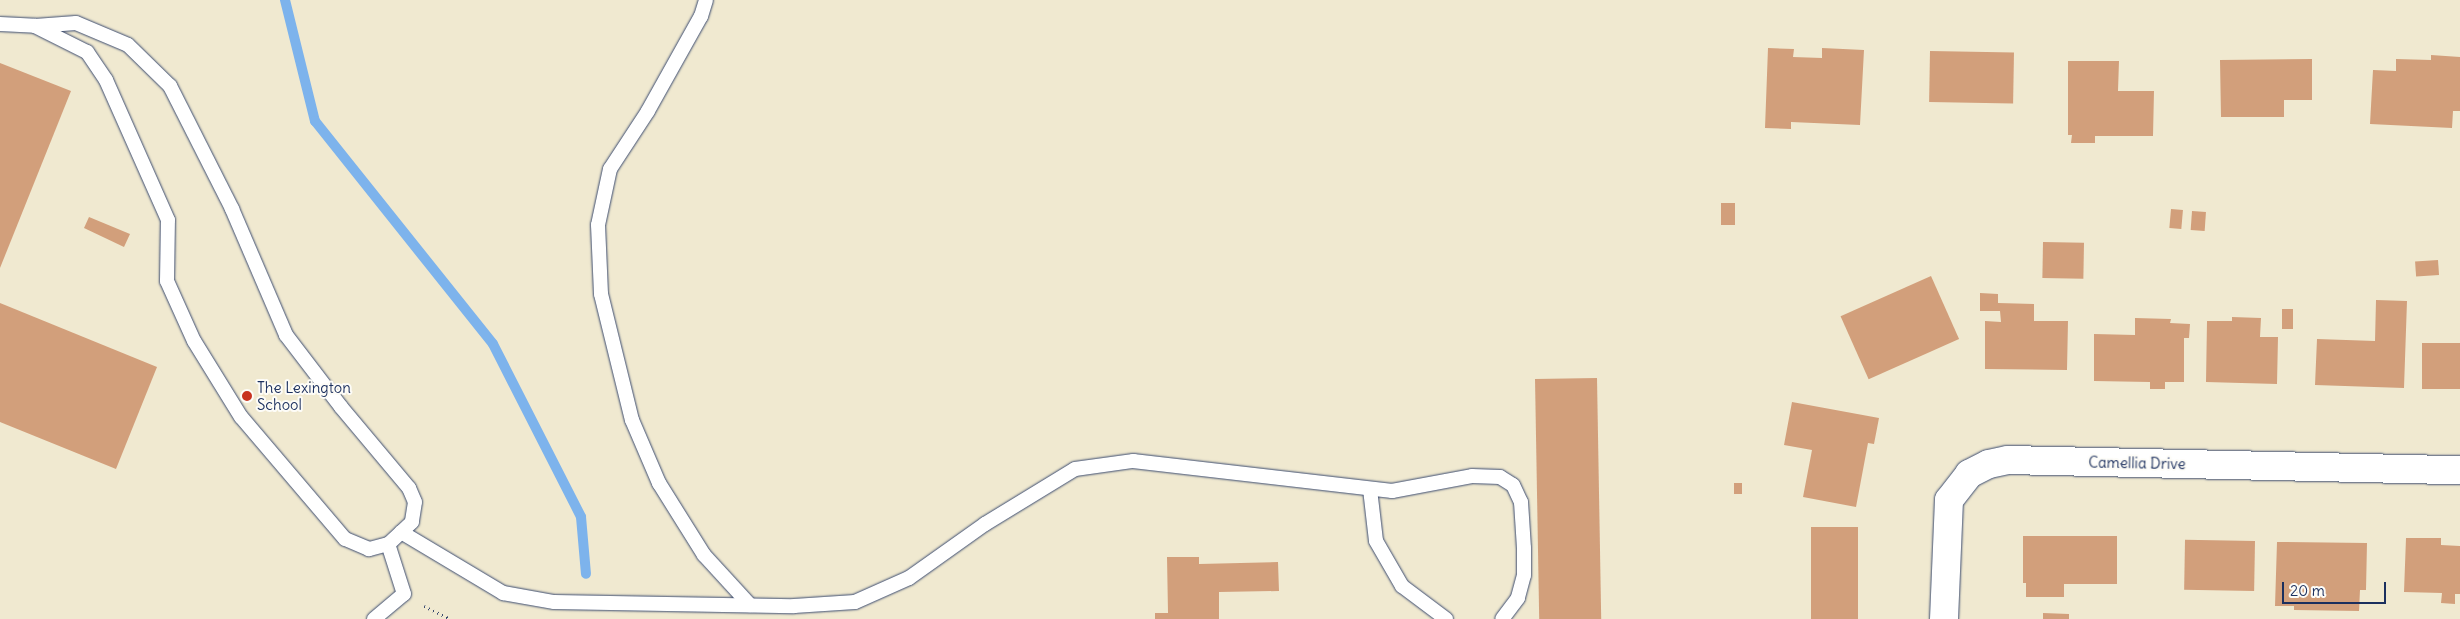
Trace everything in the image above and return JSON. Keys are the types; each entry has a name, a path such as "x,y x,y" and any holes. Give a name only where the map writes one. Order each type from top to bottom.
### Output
{"street":[{"name":"Camellia Drive","path":"1944,619 1949,500 1969,474 1990,464 2008,460 2460,470"}],"lane":[{"path":"706,0 701,16 648,111 610,169 598,225 601,294 632,420 659,483 704,556 750,605"},
{"path":"0,24 35,26 76,23 128,45 170,86 232,209 286,334 341,407 409,488 415,502 412,522 388,544 368,549 346,539 241,417 194,341 167,281 168,220 106,80 87,52 35,26"},
{"path":"402,532 503,593 554,602 794,606 855,602 908,578 984,524 1075,469 1133,461 1392,491 1472,476 1500,477 1513,485 1521,502 1524,574 1518,598 1502,619"},
{"path":"1370,489 1376,541 1389,564 1402,586 1446,619"},
{"path":"374,619 404,594 388,544"}],"building":[{"path":"1768,48 1794,49 1793,57 1822,58 1822,48 1864,50 1860,125 1791,122 1791,129 1765,128"},
{"path":"1930,51 2014,52 2013,103 1929,102"},
{"path":"2431,55 2460,57 2460,111 2453,111 2452,128 2370,124 2373,70 2396,71 2396,59 2431,60"},
{"path":"2312,59 2312,100 2284,100 2284,117 2221,117 2220,60"},
{"path":"2068,61 2119,61 2118,91 2154,91 2153,136 2095,136 2095,143 2071,143 2072,135 2068,135"},
{"path":"0,63 71,91 0,268"},
{"path":"1721,203 1735,203 1735,225 1721,225"},
{"path":"2171,209 2183,210 2181,229 2169,228"},
{"path":"2192,211 2206,212 2205,231 2191,230"},
{"path":"89,217 130,234 124,247 84,228"},
{"path":"2043,242 2084,243 2083,279 2042,278"},
{"path":"2438,260 2439,275 2416,277 2415,262"},
{"path":"1931,276 1959,339 1869,379 1841,316"},
{"path":"1980,293 1998,294 1998,303 2034,304 2034,321 2068,321 2067,370 1985,369 1985,321 2001,322 2000,311 1980,311"},
{"path":"2376,300 2407,301 2404,388 2315,385 2317,339 2375,341"},
{"path":"0,303 157,367 116,469 0,422"},
{"path":"2282,309 2293,309 2293,329 2282,329"},
{"path":"2232,317 2261,318 2260,337 2278,337 2277,384 2206,382 2207,321 2232,321"},
{"path":"2135,318 2171,319 2170,323 2190,324 2189,338 2184,338 2184,382 2165,382 2165,389 2150,389 2150,382 2094,381 2094,334 2135,335"},
{"path":"2422,343 2460,343 2460,389 2422,389"},
{"path":"1597,378 1601,619 1539,619 1535,379"},
{"path":"1792,402 1879,418 1874,444 1868,443 1856,507 1803,497 1812,450 1784,445"},
{"path":"1734,483 1742,483 1742,494 1734,494"},
{"path":"1811,527 1858,527 1858,619 1811,619"},
{"path":"2023,536 2117,536 2117,584 2064,584 2064,597 2026,597 2026,583 2023,583"},
{"path":"2406,538 2441,538 2441,545 2460,546 2460,594 2455,594 2455,604 2441,603 2442,593 2404,592"},
{"path":"2185,540 2255,541 2254,591 2184,590"},
{"path":"2277,542 2367,543 2366,590 2360,590 2359,611 2294,610 2294,606 2275,606"},
{"path":"1167,557 1199,557 1199,564 1278,562 1279,591 1219,592 1219,619 1155,619 1155,613 1168,613"},
{"path":"2043,613 2069,614 2069,619 2043,619"}],"waterway":[{"path":"285,0 315,121 493,344 581,517 586,574"}],"place":[{"name":"The Lexington School","path":"247,396"}]}
